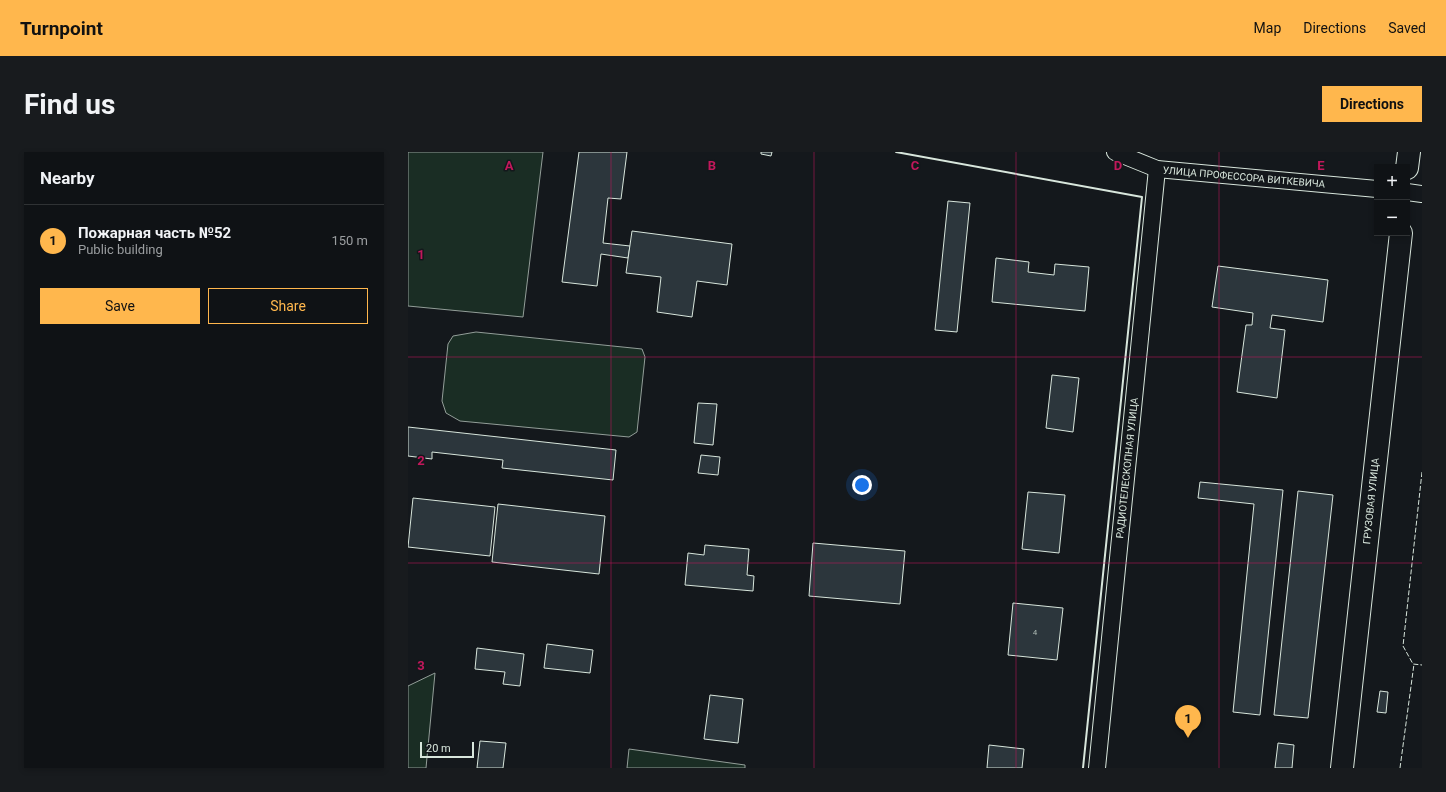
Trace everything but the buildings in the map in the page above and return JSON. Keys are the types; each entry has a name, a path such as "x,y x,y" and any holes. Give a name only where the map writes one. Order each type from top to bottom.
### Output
{"street":[{"name":"УЛИЦА ПРОФЕССОРА ВИТКЕВИЧА","path":"1115,152 1157,169 1374,189"},
{"path":"1408,164 1409,152"},
{"name":"РАДИОТЕЛЕСКОПНАЯ УЛИЦА","path":"1097,768 1157,169"},
{"path":"1410,192 1422,194"},
{"name":"ГРУЗОВАЯ УЛИЦА","path":"1342,768 1401,236"}],"green space":[{"path":"408,152 543,152 523,317 408,306"},
{"path":"476,332 642,349 645,357 637,432 629,437 460,421 446,413 442,401 448,344 453,336"},
{"path":"435,673 426,768 408,768 408,686"},
{"path":"629,749 745,765 745,768 627,768"}],"fence":[{"path":"1422,472 1403,646 1413,664 1422,665"},
{"path":"1400,768 1414,664"}],"wall":[{"path":"896,152 1142,197 1083,768"}],"place":[{"name":"Пожарная часть №52","path":"1188,738"}]}
